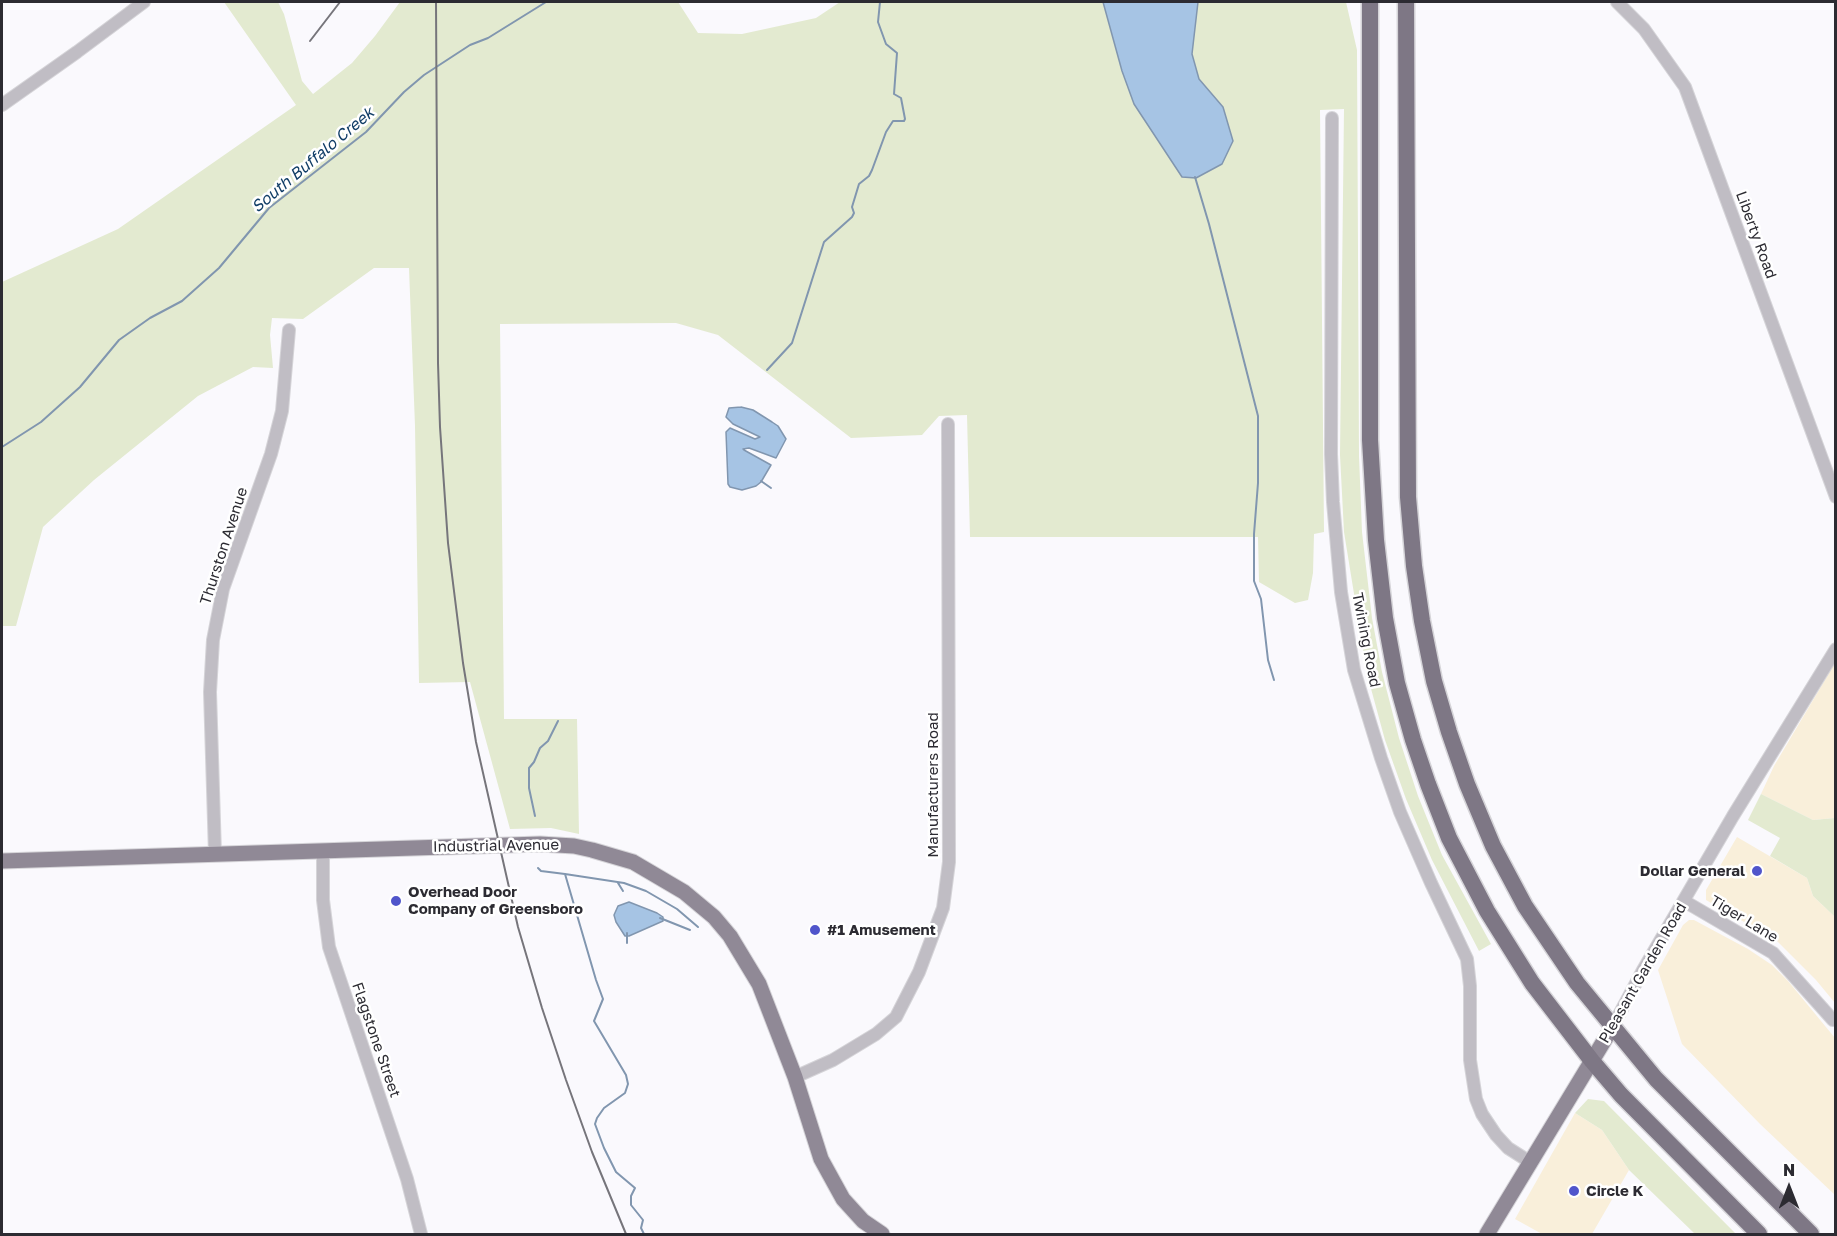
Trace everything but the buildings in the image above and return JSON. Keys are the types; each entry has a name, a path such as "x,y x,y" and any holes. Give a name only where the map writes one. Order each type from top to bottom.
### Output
{"highway":[{"path":"1370,2 1370,440 1377,551 1384,618 1397,683 1428,784 1449,838 1487,911 1532,983 1621,1095 1759,1234"},
{"path":"1406,2 1408,497 1416,577 1434,681 1467,784 1493,846 1525,906 1577,983 1656,1079 1811,1234"}],"main road":[{"name":"Industrial Avenue","path":"2,861 554,844 592,849 633,862 684,892 714,917 730,936 759,984 795,1077 821,1159 843,1199 863,1221 882,1234"},
{"name":"Pleasant Garden Road","path":"1487,1234 1613,1026"}],"street":[{"path":"2,105 144,2"},
{"name":"Liberty Road","path":"1617,2 1644,29 1685,87 1836,497"},
{"name":"Twining Road","path":"1332,118 1331,454 1341,592 1354,670 1400,812 1467,959 1470,986 1470,1060 1476,1099 1482,1114 1496,1135 1509,1148 1530,1162"},
{"name":"Thurston Avenue","path":"215,854 210,692 213,640 223,589 271,454 282,411 289,330"},
{"name":"Manufacturers Road","path":"795,1077 833,1060 876,1034 896,1017 919,972 943,908 949,862 948,424"},
{"name":"Pleasant Garden Road","path":"1613,1026 1733,816 1836,649"},
{"name":"Flagstone Street","path":"323,851 322,900 329,947 406,1179 421,1234"},
{"name":"Tiger Lane","path":"1684,900 1773,953 1833,1020"}],"shaded area":[{"path":"1835,663 1835,818 1813,820 1761,794 1774,766"},
{"path":"1737,837 1807,878 1813,896 1835,917 1835,1003 1816,980 1777,941 1706,900 1706,890"},
{"path":"1689,920 1694,920 1748,949 1772,965 1835,1038 1835,1195 1760,1124 1682,1044 1658,970 1683,925"},
{"path":"1575,1113 1602,1130 1629,1170 1592,1234 1542,1234 1515,1219"}],"green space":[{"path":"224,2 278,2 284,14 302,81 313,94 352,63 400,2 678,2 698,33 742,34 816,18 840,2 1103,2 1122,71 1223,107 1199,79 1192,54 1198,2 1346,2 1357,50 1359,456 1362,532 1372,618 1382,672 1399,738 1418,796 1442,855 1491,944 1479,951 1432,860 1406,799 1385,740 1367,674 1344,532 1340,455 1344,109 1320,110 1324,532 1314,534 1313,573 1308,600 1295,603 1259,582 1258,537 970,537 967,415 939,416 922,435 851,438 718,335 676,323 500,324 504,719 577,719 579,834 551,828 510,829 470,682 419,683 415,426 409,268 374,268 303,319 272,318 270,335 273,368 253,367 198,396 94,480 43,527 16,626 2,626 2,282 118,229 296,105"},
{"path":"1761,794 1813,820 1835,818 1835,917 1813,896 1807,878 1770,856 1780,838 1748,820"},
{"path":"1588,1099 1604,1101 1736,1234 1695,1234 1629,1170 1602,1130 1575,1113"}],"water":[{"path":"1103,2 1198,2 1192,54 1199,79 1223,107 1233,141 1222,164 1196,178 1182,177 1134,104 1122,71"},
{"path":"741,407 753,410 778,426 786,439 776,458 749,448 743,449 771,465 761,482 742,490 730,487 728,484 726,432 730,428 755,439 760,437 733,424 726,417 729,408"},
{"path":"629,902 657,913 663,917 663,921 625,936 614,915 618,906"}],"waterway":[{"name":"South Buffalo Creek","path":"2,447 41,422 80,387 119,340 150,318 182,301 219,268 269,208 366,132 404,92 424,75 470,45 488,38 546,2"},
{"path":"767,370 792,343 824,242 852,217 854,213 852,207 859,184 869,176 886,132 893,121 904,121 905,119 901,98 894,94 897,53 886,44 878,22 880,2"},
{"path":"1195,177 1258,416 1254,581 1261,599 1268,660 1274,680"},
{"path":"761,481 771,488"},
{"path":"535,816 529,788 529,768 540,748 548,741 558,721"},
{"path":"538,868 541,871 565,874 603,999 594,1021 626,1075 628,1084 625,1093 604,1108 595,1124 616,1172 635,1188 631,1196 631,1205 643,1220 641,1228 644,1234"},
{"path":"565,874 624,883 646,891 677,909 698,927"},
{"path":"618,883 623,891"},
{"path":"660,918 690,930"},
{"path":"627,933 627,943"}],"railway":[{"path":"310,41 340,2"},
{"path":"436,2 440,427 448,543 463,663 476,742 518,927 566,1080 592,1152 626,1234"}],"place":[{"name":"Dollar General","path":"1757,871"},
{"name":"Overhead Door Company of Greensboro","path":"396,901"},
{"name":"#1 Amusement","path":"815,930"},
{"name":"Circle K","path":"1574,1191"}]}
